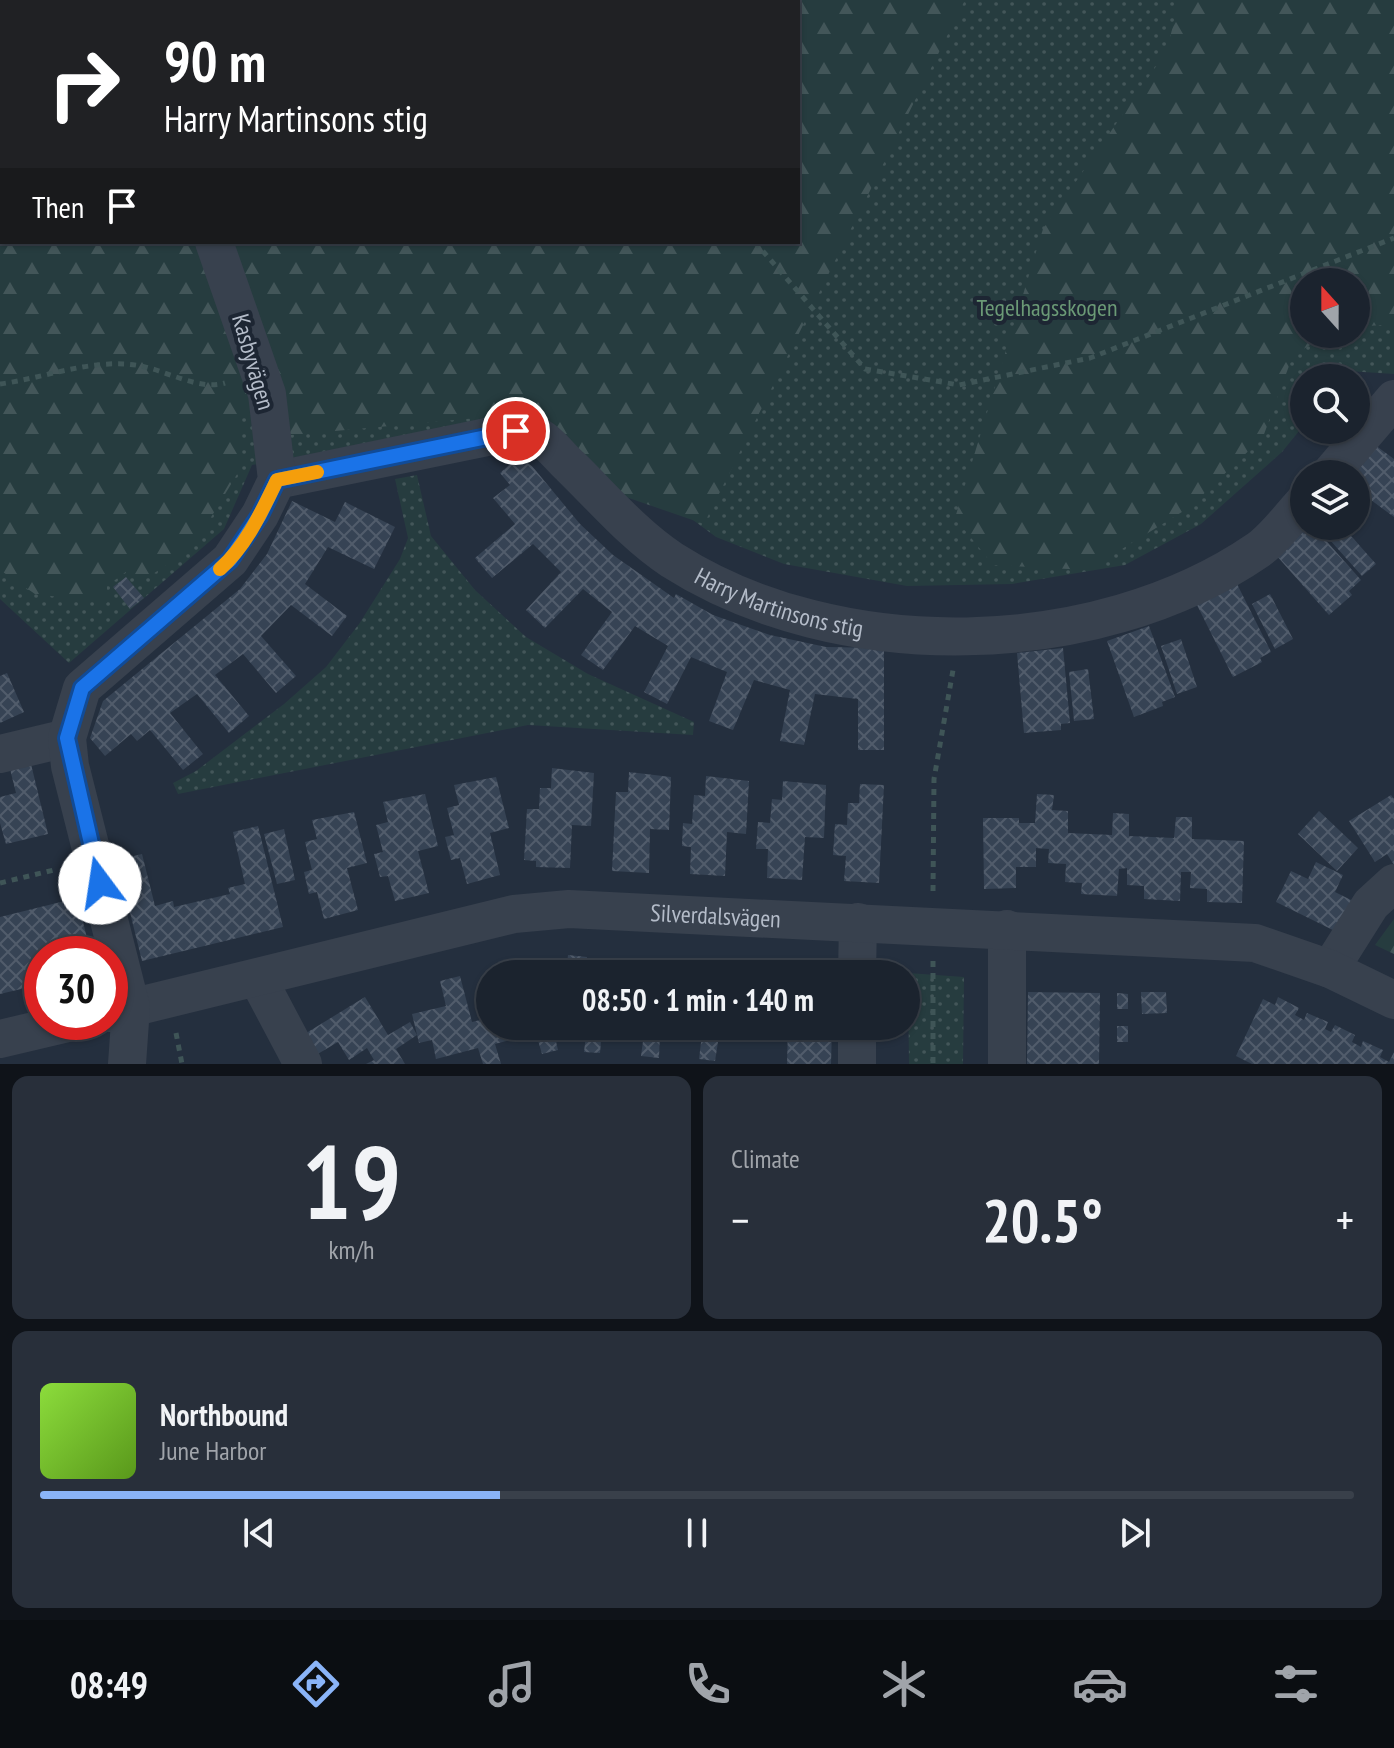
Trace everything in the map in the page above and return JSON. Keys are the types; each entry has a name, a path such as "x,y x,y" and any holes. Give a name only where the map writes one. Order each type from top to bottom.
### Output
{"street":[{"name":"Kasbyvägen","path":"215,244 267,394 277,480"},
{"path":"1342,460 1394,399"},
{"name":"Harry Martinsons stig","path":"277,480 516,431 538,436 628,526 670,558 719,587 775,609 837,624 961,638 1056,630 1146,608 1204,582 1261,548 1290,517"},
{"path":"106,936 70,766 67,738 82,688 230,560 260,515 277,480"},
{"path":"0,754 67,738"},
{"path":"1330,969 1371,904 1394,883"},
{"name":"Silverdalsvägen","path":"128,1008 514,914 569,909 1255,943 1330,969 1394,1000"},
{"path":"857,960 858,922"},
{"path":"1007,929 1007,1064"},
{"path":"258,979 303,1064"},
{"path":"0,1039 24,1033"},
{"path":"857,1040 857,1064"}],"path":[{"path":"757,244 865,369 959,385 1090,358 1394,238"},
{"path":"0,384 115,364 139,365 202,385"},
{"path":"933,1064 934,779 961,638"},
{"path":"0,883 50,871"},
{"path":"920,965 948,967"},
{"path":"126,1056 190,1033"},
{"path":"177,1036 182,1064"}],"green space":[{"name":"Tegelhagsskogen","path":"800,0 1394,0 1394,374 1370,372 1370,364 1290,364 1290,442 1282,452 1201,524 1125,565 1012,584 907,586 784,564 716,537 643,483 586,404 252,465 224,529 69,663 0,599 0,244 800,244"},
{"path":"800,0 965,0 704,524 623,496 522,414 291,435 239,408 239,471 193,547 147,578 127,571 107,586 107,603 35,594 0,570 0,244 800,244"},
{"path":"1180,0 1394,0 1394,324 1370,326 1370,268 1290,268 1290,348 1305,348 1293,355 1263,437 1190,507 1088,570 993,565 955,518 1043,229 1166,52"},
{"path":"417,475 431,536 475,590 526,637 588,674 694,722 693,735 528,725 178,794 173,783 196,771 284,704 326,667 359,624 400,559 408,538 395,479"},
{"path":"1394,919 1394,954 1375,945"},
{"path":"920,974 964,977 963,1064 909,1064 909,1040 920,1040"}],"building":[{"path":"1375,445 1394,459 1394,517 1370,499 1370,460 1364,460"},
{"path":"518,457 532,466 580,524 613,555 674,598 676,594 713,615 770,635 826,647 884,648 884,750 858,750 858,699 815,694 804,745 780,741 790,690 754,680 733,730 709,721 727,672 691,657 667,704 644,692 668,646 635,626 603,670 581,655 612,612 583,589 545,628 526,610 561,572 533,544 492,578 475,558 515,524 493,498 510,485 500,473"},
{"path":"292,501 335,522 345,502 395,527 374,569 328,547 305,584 347,616 332,636 291,605 261,636 296,676 276,693 243,654 215,675 249,716 229,733 197,694 170,713 203,754 183,770 150,730 137,741 131,734 105,756 90,738 103,701 240,589 267,554"},
{"path":"1293,540 1325,540 1361,580 1349,591 1352,595 1329,615 1276,555"},
{"path":"1330,540 1355,540 1376,564 1362,576"},
{"path":"126,577 144,598 130,609 113,587"},
{"path":"1237,584 1271,652 1260,658 1262,662 1233,677 1197,605"},
{"path":"1270,594 1293,639 1275,649 1252,604"},
{"path":"1149,626 1175,697 1162,702 1163,706 1134,717 1107,641"},
{"path":"1181,639 1197,687 1177,694 1161,646"},
{"path":"1063,648 1070,723 1061,724 1061,730 1024,733 1017,653"},
{"path":"1088,669 1094,719 1074,721 1069,672"},
{"path":"7,673 24,712 0,723 0,676"},
{"path":"30,760 48,834 6,844 0,823 0,797 16,793 9,765"},
{"path":"552,768 594,773 591,826 572,825 570,868 536,867 536,861 524,860 527,809 539,809 540,788 551,788"},
{"path":"629,772 671,777 669,830 650,829 649,873 612,871 616,792 628,792"},
{"path":"706,776 749,781 746,834 727,832 725,876 690,874 691,847 682,846 683,823 692,824 694,795 705,796"},
{"path":"496,777 509,828 490,833 500,875 467,884 460,858 451,860 445,837 454,835 447,808 459,805 454,785"},
{"path":"783,781 826,785 824,838 805,837 802,880 767,878 768,849 756,849 758,822 770,823 772,799 782,800"},
{"path":"860,784 884,785 879,883 844,881 846,856 833,855 835,824 847,825 848,803 859,803"},
{"path":"425,794 438,846 418,851 429,893 395,901 388,876 380,877 374,854 383,852 376,825 388,822 383,802"},
{"path":"1037,794 1054,795 1052,810 1068,811 1068,833 1112,835 1113,813 1129,814 1129,836 1174,838 1176,817 1192,817 1192,839 1244,841 1242,903 1207,902 1207,889 1190,888 1191,872 1181,872 1180,901 1144,899 1144,886 1127,885 1127,868 1119,869 1117,896 1081,894 1082,883 1065,882 1066,864 1048,863 1049,849 1036,848 1036,867 1016,867 1016,888 984,889 983,818 1019,818 1019,823 1035,823"},
{"path":"1391,795 1394,799 1394,865 1387,854 1375,862 1349,821"},
{"path":"1319,811 1358,848 1337,871 1298,834"},
{"path":"354,812 367,863 347,868 358,910 324,919 317,892 309,894 304,872 312,870 305,842 317,839 312,820"},
{"path":"258,826 283,927 142,961 117,860 142,854 155,906 173,901 174,907 230,894 228,888 245,884 233,832"},
{"path":"284,829 295,880 277,884 264,834"},
{"path":"1316,862 1343,875 1335,892 1355,902 1339,933 1276,902 1291,871 1308,879"},
{"path":"77,898 86,936 24,936 24,988 0,994 0,917"},
{"path":"568,955 587,957 587,960 567,960"},
{"path":"460,976 472,1022 476,1021 476,1040 510,1040 495,1044 501,1064 483,1064 478,1048 436,1059 432,1040 419,1043 412,1014 446,1006 440,981"},
{"path":"1028,992 1100,993 1099,1064 1027,1064"},
{"path":"1141,992 1166,992 1167,1013 1142,1014"},
{"path":"1117,993 1128,994 1128,1009 1117,1009"},
{"path":"365,997 388,1035 410,1022 417,1035 396,1049 405,1064 366,1064 374,1060 367,1048 349,1060 338,1042 316,1055 303,1035"},
{"path":"1278,997 1299,1008 1295,1015 1304,1020 1307,1013 1328,1022 1325,1029 1331,1032 1335,1025 1355,1035 1352,1042 1361,1047 1363,1041 1383,1050 1380,1057 1389,1062 1394,1052 1394,1064 1252,1064 1236,1056 1263,999 1275,1005"},
{"path":"1117,1026 1128,1026 1128,1042 1117,1042"},
{"path":"538,1040 556,1040 558,1050 542,1054"},
{"path":"585,1040 601,1040 600,1053 584,1052"},
{"path":"643,1040 660,1040 659,1058 641,1056"},
{"path":"701,1040 718,1040 715,1061 699,1059"},
{"path":"788,1040 832,1040 831,1064 787,1064"}],"slow traffic":[{"path":"220,569 230,560 260,515 277,480 317,472"}],"route":[{"path":"100,883 70,766 67,738 82,688 230,560 260,515 277,480 516,431"}]}
